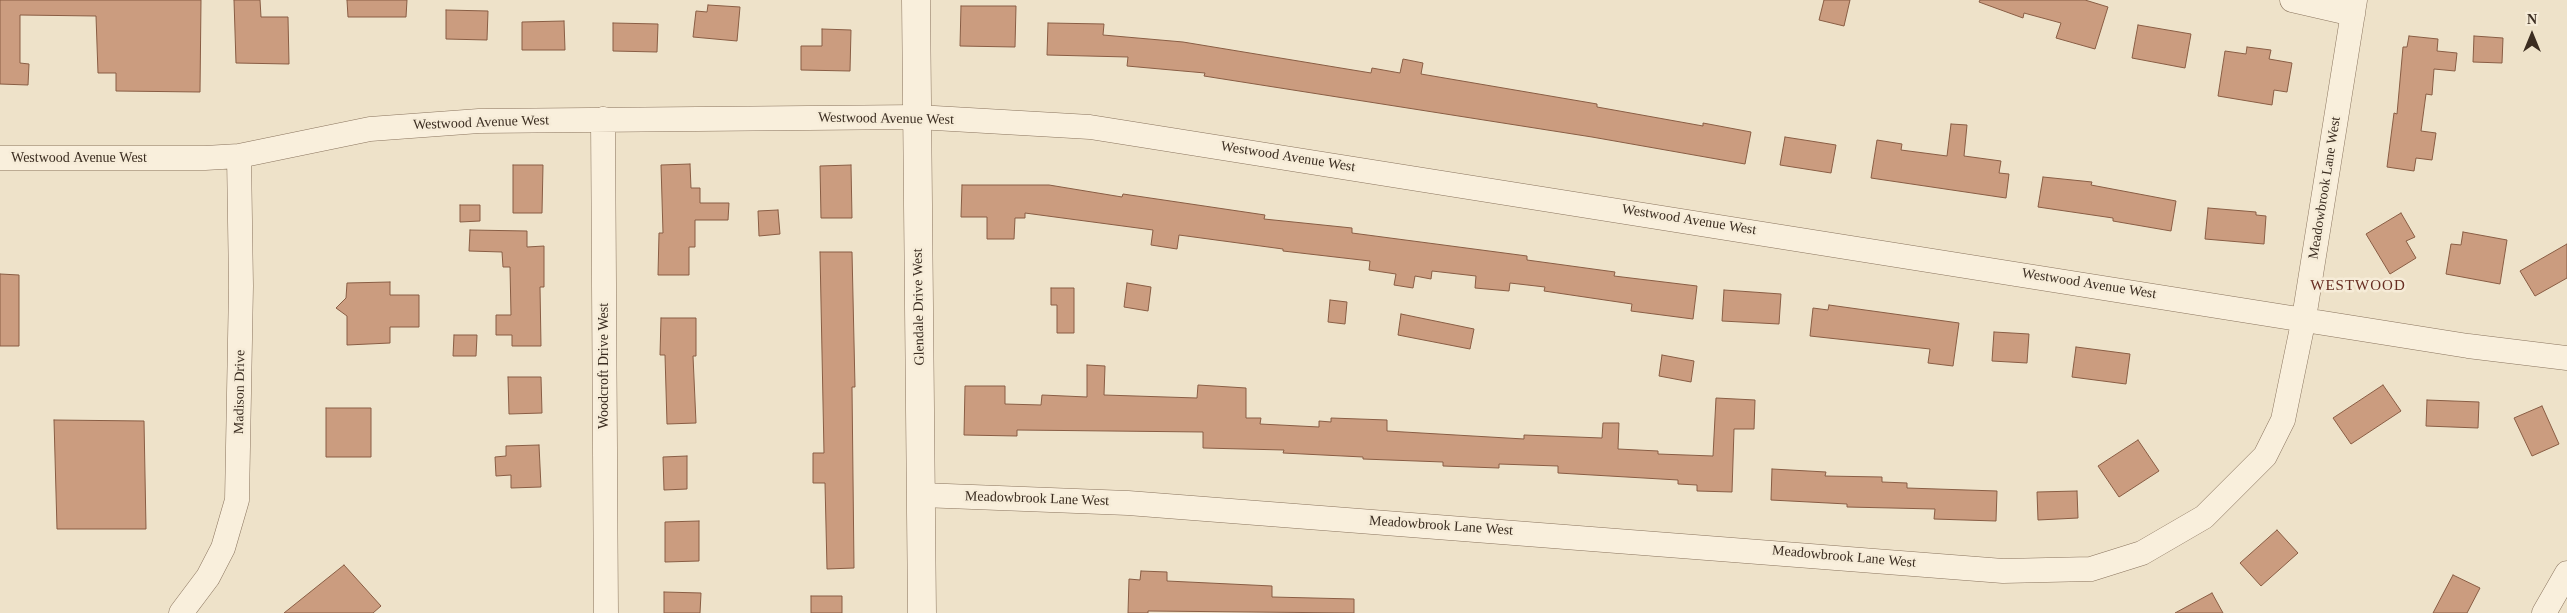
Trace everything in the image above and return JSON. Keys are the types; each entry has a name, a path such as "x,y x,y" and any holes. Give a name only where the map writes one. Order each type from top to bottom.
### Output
{"street":[{"name":"Glendale Drive West","path":"916,0 922,613"},
{"path":"2292,0 2354,7"},
{"name":"Meadowbrook Lane West","path":"921,495 1128,502 2003,571 2091,569 2142,553 2204,517 2265,456 2283,420 2304,318 2354,7"},
{"name":"Westwood Avenue West","path":"0,158 205,158 239,156 387,127 478,121 917,117 1090,127 2304,318 2468,346 2567,358"},
{"name":"Woodcroft Drive West","path":"603,119 606,613"},
{"name":"Madison Drive","path":"181,613 208,577 223,548 237,500 241,286 239,156"},
{"path":"2544,613 2567,573"}],"building":[{"path":"0,0 201,0 200,92 116,91 116,73 98,73 96,16 20,15 20,63 29,64 28,85 0,84"},
{"path":"234,0 260,0 261,17 288,17 289,64 236,63"},
{"path":"347,0 407,0 406,17 348,17"},
{"path":"1824,0 1850,0 1844,26 1819,20"},
{"path":"1980,0 2085,0 2108,7 2095,49 2056,38 2061,23 2024,13 2023,18 1979,2"},
{"path":"708,5 740,7 737,41 693,37 696,11 707,12"},
{"path":"961,6 1016,6 1015,47 960,46"},
{"path":"446,10 488,11 487,40 446,39"},
{"path":"564,21 565,50 522,50 522,22"},
{"path":"613,23 658,24 657,52 613,51"},
{"path":"1048,23 1104,24 1103,35 1183,42 1371,73 1372,68 1400,73 1403,59 1423,63 1421,74 1597,104 1597,107 1703,126 1703,123 1751,132 1745,164 1592,137 1204,76 1205,73 1127,66 1128,57 1047,55"},
{"path":"2138,25 2191,34 2185,68 2132,58"},
{"path":"822,29 851,30 850,71 801,70 801,46 822,46"},
{"path":"2409,36 2438,39 2437,51 2457,53 2455,71 2434,69 2432,95 2426,94 2421,131 2436,133 2432,160 2416,158 2414,171 2387,167 2394,113 2397,114 2403,47 2407,47"},
{"path":"2474,36 2503,38 2502,63 2473,62"},
{"path":"2247,47 2271,50 2269,59 2292,63 2287,92 2274,90 2272,105 2218,96 2225,51 2246,54"},
{"path":"1951,124 1967,125 1964,156 2001,161 1999,173 2009,174 2006,198 1871,178 1877,140 1902,144 1901,150 1947,156"},
{"path":"1785,137 1836,145 1831,173 1780,165"},
{"path":"690,164 691,188 700,188 700,203 729,203 728,220 695,220 695,247 689,247 689,275 658,275 659,233 663,233 661,165"},
{"path":"513,165 543,165 542,213 513,213"},
{"path":"851,165 852,218 821,218 820,166"},
{"path":"2043,177 2092,182 2091,185 2176,201 2171,231 2113,221 2113,218 2038,207"},
{"path":"962,185 1049,185 1122,197 1123,194 1265,215 1264,219 1352,228 1352,233 1527,256 1527,260 1615,272 1614,276 1697,286 1693,319 1631,311 1632,304 1544,291 1545,287 1510,283 1509,291 1475,288 1476,276 1432,271 1431,279 1415,276 1413,288 1394,285 1396,274 1369,270 1370,261 1283,251 1283,249 1179,235 1177,249 1151,245 1153,230 1025,213 1025,218 1015,218 1014,239 987,239 987,217 961,217"},
{"path":"460,205 480,205 480,221 460,222"},
{"path":"2208,208 2256,212 2256,215 2266,216 2264,244 2205,239"},
{"path":"778,210 780,234 759,236 758,211"},
{"path":"2401,213 2415,237 2406,241 2416,258 2390,274 2366,234"},
{"path":"470,230 527,231 527,247 544,246 544,287 540,287 541,346 512,346 512,335 496,335 496,315 511,315 510,267 503,267 502,252 469,251"},
{"path":"2463,232 2507,240 2500,284 2446,274 2451,244 2461,245"},
{"path":"2567,244 2567,278 2535,296 2520,271"},
{"path":"820,252 852,252 855,387 852,387 854,568 827,569 825,483 813,483 813,453 824,453"},
{"path":"0,274 19,275 19,346 0,346"},
{"path":"390,282 390,295 419,295 419,327 390,327 390,343 347,345 347,316 336,308 346,298 347,283"},
{"path":"1127,283 1151,287 1148,311 1124,307"},
{"path":"1051,288 1074,288 1074,333 1057,333 1057,305 1051,305"},
{"path":"1724,290 1781,294 1779,324 1722,321"},
{"path":"1330,300 1347,302 1345,324 1328,322"},
{"path":"1829,305 1959,323 1953,366 1928,363 1930,349 1810,336 1813,308 1828,310"},
{"path":"1401,314 1474,329 1470,349 1398,335"},
{"path":"661,318 696,318 696,356 693,356 696,423 667,424 665,355 660,355"},
{"path":"1994,332 2029,334 2027,363 1992,361"},
{"path":"454,335 477,335 476,356 453,356"},
{"path":"2076,347 2130,354 2126,384 2072,377"},
{"path":"1662,355 1694,361 1691,382 1659,376"},
{"path":"1087,365 1105,366 1104,395 1197,398 1198,385 1246,388 1246,418 1261,418 1260,424 1319,427 1319,421 1331,422 1331,418 1387,420 1387,431 1524,439 1524,435 1602,438 1603,423 1619,423 1618,449 1658,451 1658,454 1713,456 1716,398 1755,400 1754,429 1734,429 1732,492 1697,491 1697,485 1678,484 1678,480 1558,473 1558,466 1499,464 1499,468 1443,466 1443,462 1283,453 1284,450 1203,448 1203,432 1017,430 1017,436 964,435 965,386 1005,386 1005,404 1041,405 1042,395 1087,397"},
{"path":"508,377 541,377 542,413 509,414"},
{"path":"2383,385 2401,411 2351,444 2333,418"},
{"path":"2427,400 2479,402 2478,428 2426,426"},
{"path":"2542,406 2559,444 2532,456 2514,418"},
{"path":"326,408 371,408 371,457 326,457"},
{"path":"54,420 144,421 146,529 57,529"},
{"path":"2138,440 2159,471 2119,497 2098,466"},
{"path":"539,445 541,487 511,488 511,475 496,476 495,457 506,456 506,446"},
{"path":"687,456 687,489 664,490 663,457"},
{"path":"1772,469 1826,472 1825,476 1882,477 1882,482 1907,483 1907,488 1997,491 1996,521 1934,519 1935,509 1847,507 1847,504 1771,500"},
{"path":"2077,491 2078,518 2038,520 2037,492"},
{"path":"699,521 699,561 665,562 665,522"},
{"path":"2277,530 2298,553 2261,586 2240,563"},
{"path":"344,565 381,606 373,613 284,613"},
{"path":"1141,571 1167,572 1167,581 1272,586 1272,597 1354,599 1354,613 1148,611 1148,613 1128,613 1129,579 1140,580"},
{"path":"2453,575 2480,588 2467,613 2433,613"},
{"path":"664,592 701,593 700,613 664,613"},
{"path":"2212,593 2223,613 2175,613"},
{"path":"811,596 842,596 842,613 811,613"}],"district":[{"name":"WESTWOOD","path":"2358,286"}]}
